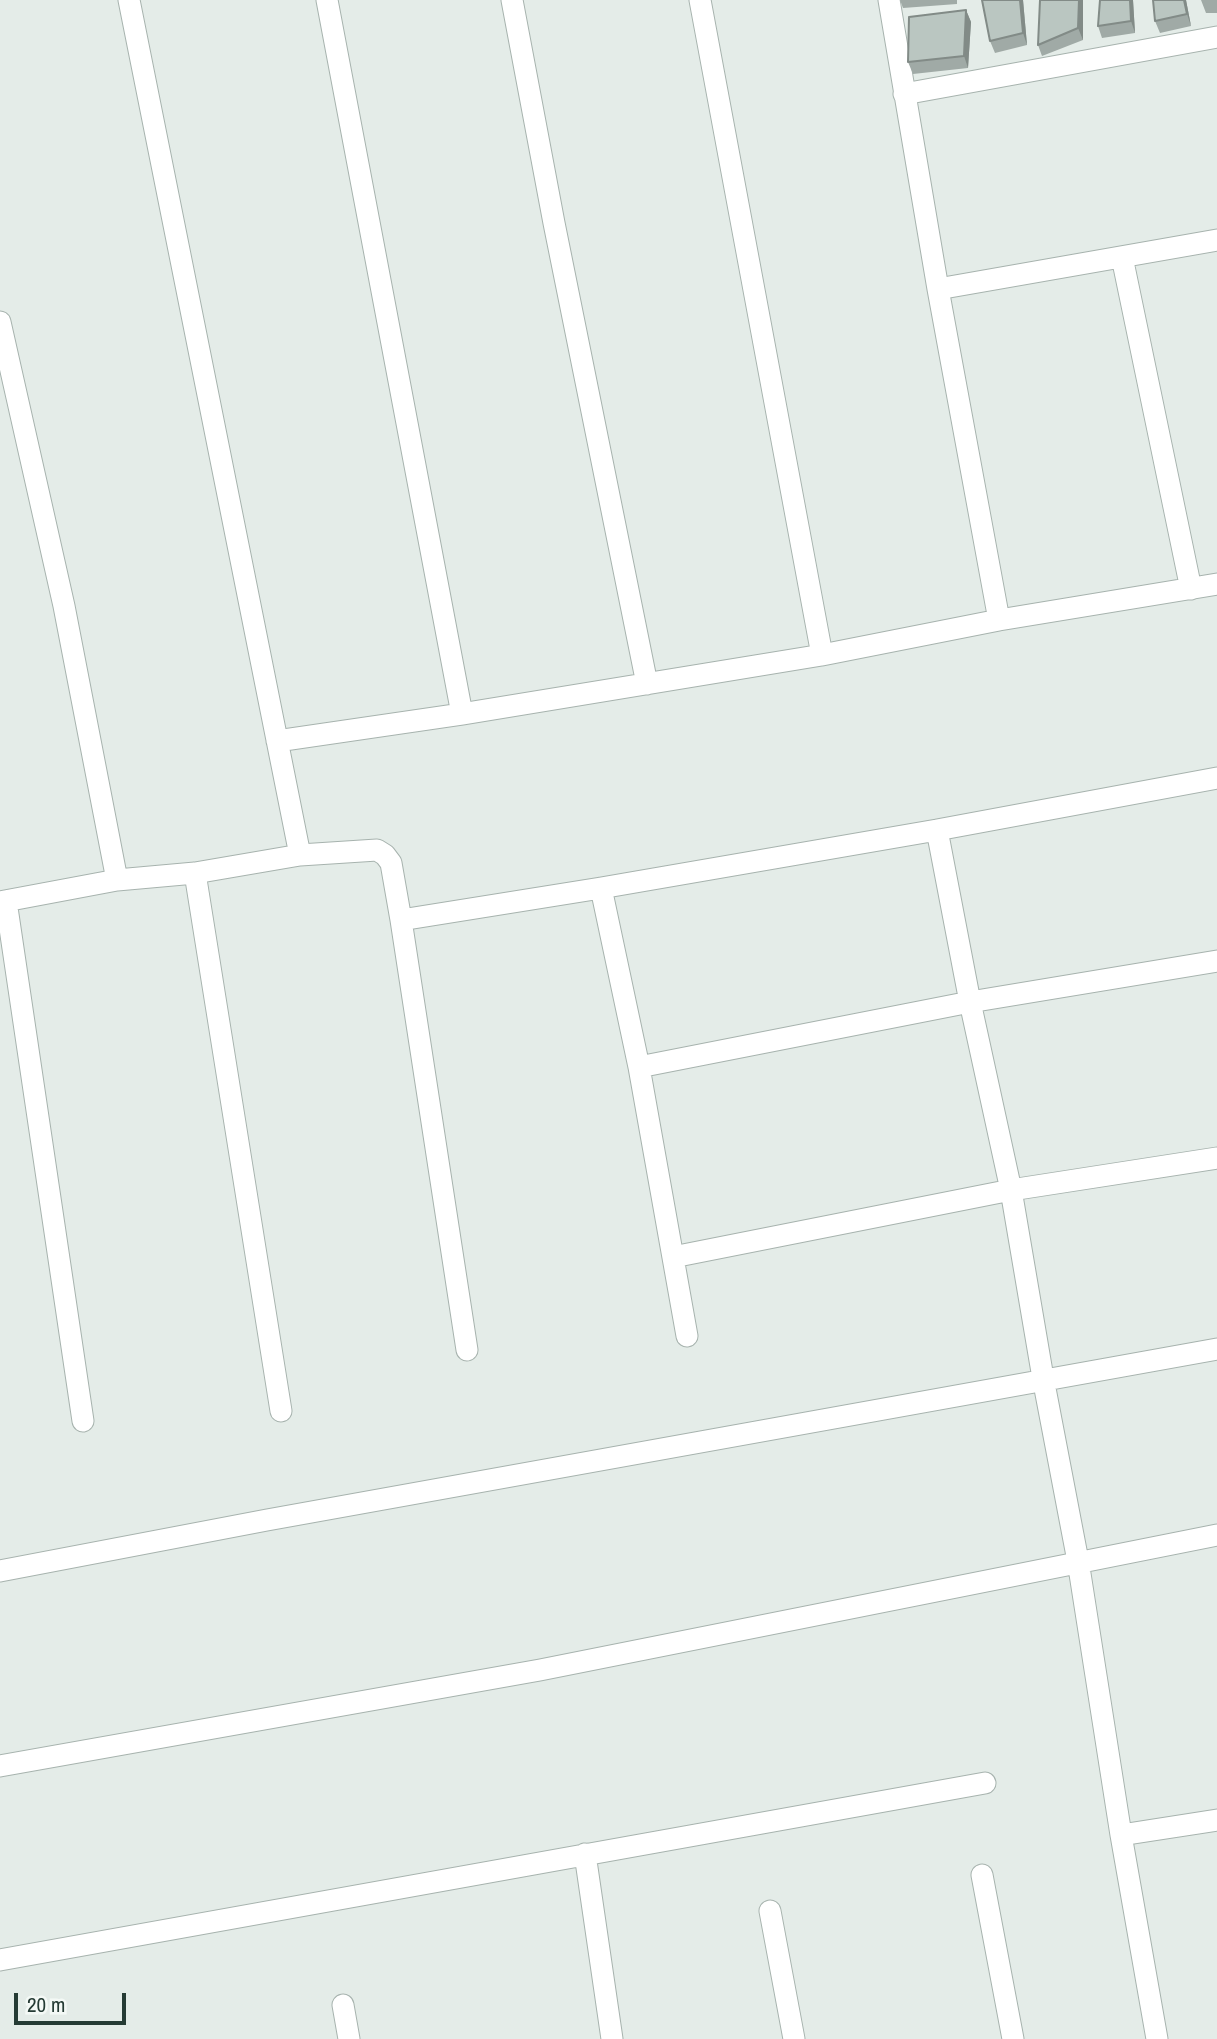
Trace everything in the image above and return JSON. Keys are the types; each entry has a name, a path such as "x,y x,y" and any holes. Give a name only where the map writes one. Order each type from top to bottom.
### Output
{"street":[{"path":"129,0 300,855"},
{"path":"327,0 462,714"},
{"path":"512,0 647,684"},
{"path":"701,0 822,655"},
{"path":"889,0 938,289 999,620"},
{"path":"904,94 1217,37"},
{"path":"938,289 1217,240"},
{"path":"1122,257 1191,589"},
{"path":"0,323 64,606 117,880"},
{"path":"277,741 462,714 822,655 999,620 1217,584"},
{"path":"401,920 937,830 1217,778"},
{"path":"937,830 970,1002 1011,1190 1078,1561 1121,1835 1157,2039"},
{"path":"83,1421 3,902 117,880 195,873 300,855 367,849 377,850 391,863 467,1350"},
{"path":"195,873 281,1411"},
{"path":"601,888 639,1067 687,1336"},
{"path":"639,1067 970,1002 1217,961"},
{"path":"673,1257 1011,1190 1217,1158"},
{"path":"0,1571 1043,1378 1217,1349"},
{"path":"0,1766 540,1670 1217,1535"},
{"path":"0,1960 985,1783"},
{"path":"1121,1835 1217,1820"},
{"path":"585,1854 612,2039"},
{"path":"982,1875 1013,2039"},
{"path":"770,1911 793,2039"},
{"path":"343,2005 349,2039"}],"building":[{"path":"982,0 1020,0 1023,33 990,41"},
{"path":"1040,0 1079,0 1078,28 1038,45"},
{"path":"1100,0 1130,0 1131,21 1098,26"},
{"path":"1153,0 1184,0 1187,14 1155,21"},
{"path":"966,10 964,56 908,62 909,17"}]}
